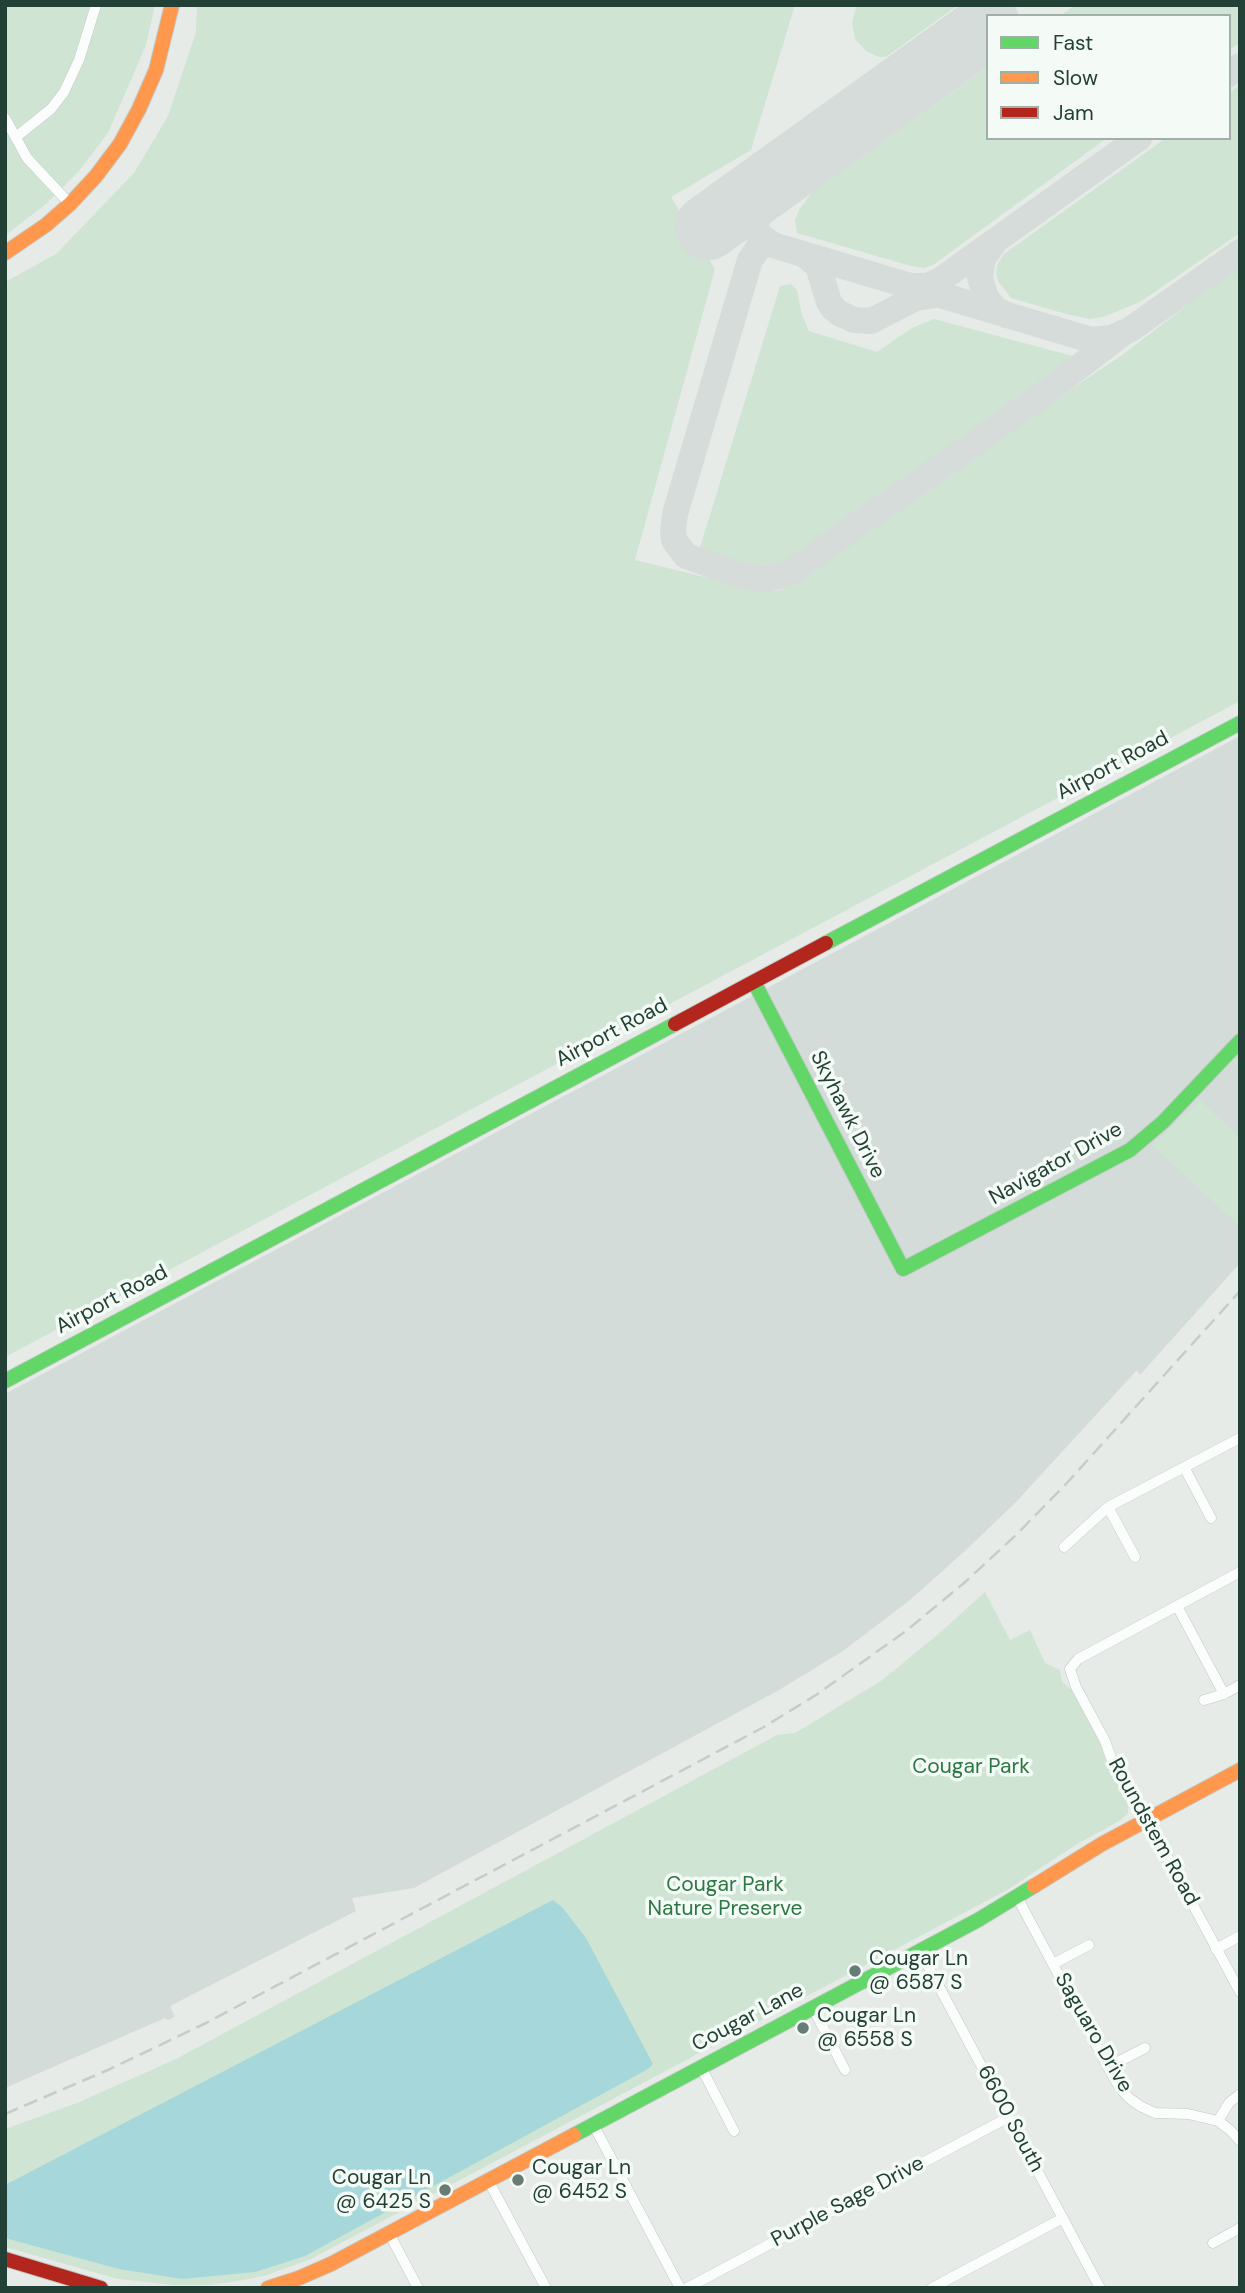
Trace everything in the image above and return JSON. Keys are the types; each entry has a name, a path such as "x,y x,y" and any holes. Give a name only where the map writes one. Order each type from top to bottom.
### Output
{"street":[{"path":"16,137 51,109 64,92 88,37 96,5"},
{"path":"5,253 46,225 70,204 108,160 139,109 162,51 172,5"},
{"path":"5,118 27,158 70,204"},
{"name":"Airport Road","path":"5,1381 1240,723"},
{"name":"Skyhawk Drive","path":"754,982 903,1269"},
{"name":"Navigator Drive","path":"903,1269 1130,1150 1163,1122 1240,1041"},
{"path":"1064,1547 1108,1507 1240,1438"},
{"path":"1184,1467 1211,1518"},
{"path":"1108,1507 1135,1557"},
{"path":"1224,1694 1177,1605 1240,1572"},
{"name":"Roundstem Road","path":"1177,1605 1078,1659 1070,1669 1076,1687 1105,1741 1115,1769 1157,1838 1240,1992"},
{"path":"1204,1700 1224,1694 1240,1685"},
{"name":"Cougar Lane","path":"268,2288 314,2271 389,2233 920,1951 1017,1897 1087,1853 1240,1770"},
{"name":"Saguaro Drive","path":"1017,1897 1120,2088 1140,2106 1156,2113 1188,2114 1218,2121"},
{"path":"1216,1949 1240,1936"},
{"path":"1053,1964 1089,1945"},
{"name":"6600 South","path":"920,1951 1100,2288"},
{"path":"813,2008 845,2070"},
{"path":"1108,2067 1145,2048"},
{"path":"701,2067 734,2131"},
{"path":"1240,2094 1229,2103 1218,2121 1240,2141"},
{"name":"Purple Sage Drive","path":"687,2288 1009,2117"},
{"path":"593,2124 680,2288"},
{"path":"488,2180 546,2288"},
{"path":"932,2288 1063,2218"},
{"path":"1213,2243 1240,2228"},
{"path":"389,2233 418,2288"},
{"path":"5,2259 101,2288"},
{"path":"953,2277 959,2288"}],"shaded area":[{"path":"1240,736 1240,1263 1140,1375 1137,1370 1017,1501 967,1549 910,1600 843,1651 779,1690 414,1888 352,1898 356,1911 170,2006 175,2017 168,2020 165,2018 5,2088 5,1394"}],"green space":[{"path":"5,5 155,5 146,45 108,133 79,171 47,203 6,235"},
{"path":"197,5 795,5 751,150 671,197 715,269 635,560 766,592 780,590 797,582 1122,355 1240,265 1240,701 5,1357 5,282 56,254 134,173 168,116 196,32"},
{"path":"857,5 958,5 886,57 879,57 866,51 855,39 852,22"},
{"path":"1075,5 1240,5 1240,43 1231,49 1231,14 1063,14"},
{"path":"986,68 986,140 1104,140 933,265 924,268 797,233 795,220 812,192"},
{"path":"1240,85 1240,233 1140,302 1103,317 1090,319 1011,298 998,281 996,273 997,265 1004,254 1163,140 1231,140 1231,92"},
{"path":"791,284 797,290 802,315 809,331 877,352 912,328 934,319 1080,358 1028,391 782,564 769,570 757,569 699,551 780,286"},
{"path":"1200,1100 1240,1137 1240,1227 1152,1145"},
{"name":"Cougar Park","path":"985,1592 1010,1640 1030,1630 1045,1663 1060,1670 1062,1682 1072,1690 1100,1742 1110,1772 1128,1804 1128,1813 1121,1820 1077,1844 1007,1890 309,2260 244,2280 210,2285 174,2285 118,2279 5,2247 5,2129 77,2103 176,2059 777,1735 795,1733 881,1681"}],"water":[{"path":"553,1900 562,1907 586,1938 653,2064 648,2069 305,2256 255,2272 182,2279 119,2269 5,2238 5,2185"}],"taxiway":[{"path":"1231,73 1240,66"},
{"path":"910,286 927,286 939,281 1136,140"},
{"path":"764,186 753,204 752,218 760,236 773,245 1091,340 1112,338 1131,329 1240,252"},
{"path":"764,240 750,260 675,514 673,530 674,540 686,556 741,576 768,579 789,573 1033,402 1122,334"},
{"path":"994,243 983,258 980,278 986,298 995,309 1006,315"},
{"path":"805,255 818,266 833,308 854,320 871,321 916,298 936,295"}],"runway":[{"path":"708,227 986,27"}],"railway":[{"path":"5,2114 108,2070 206,2023 762,1728 816,1695 906,1631 1017,1534 1066,1484 1240,1291"}],"traffic: fast":[{"path":"826,943 1240,723"},
{"path":"754,982 903,1269 1130,1150 1163,1122 1240,1041"},
{"path":"5,1381 675,1024"},
{"path":"574,2135 978,1920 1034,1886"}],"traffic: slow":[{"path":"5,253 46,225 70,204 120,144 156,70 172,5"},
{"path":"1034,1886 1102,1844 1240,1770"},
{"path":"268,2288 331,2264 574,2135"}],"traffic: jam":[{"path":"675,1024 826,943"},
{"path":"5,2259 101,2288"}],"place":[{"name":"Cougar Ln @ 6587 S","path":"855,1971"},
{"name":"Cougar Ln @ 6558 S","path":"803,2028"},
{"name":"Cougar Ln @ 6452 S","path":"518,2180"},
{"name":"Cougar Ln @ 6425 S","path":"445,2190"}],"park label":[{"name":"Cougar Park Nature Preserve","path":"725,1897"}]}
